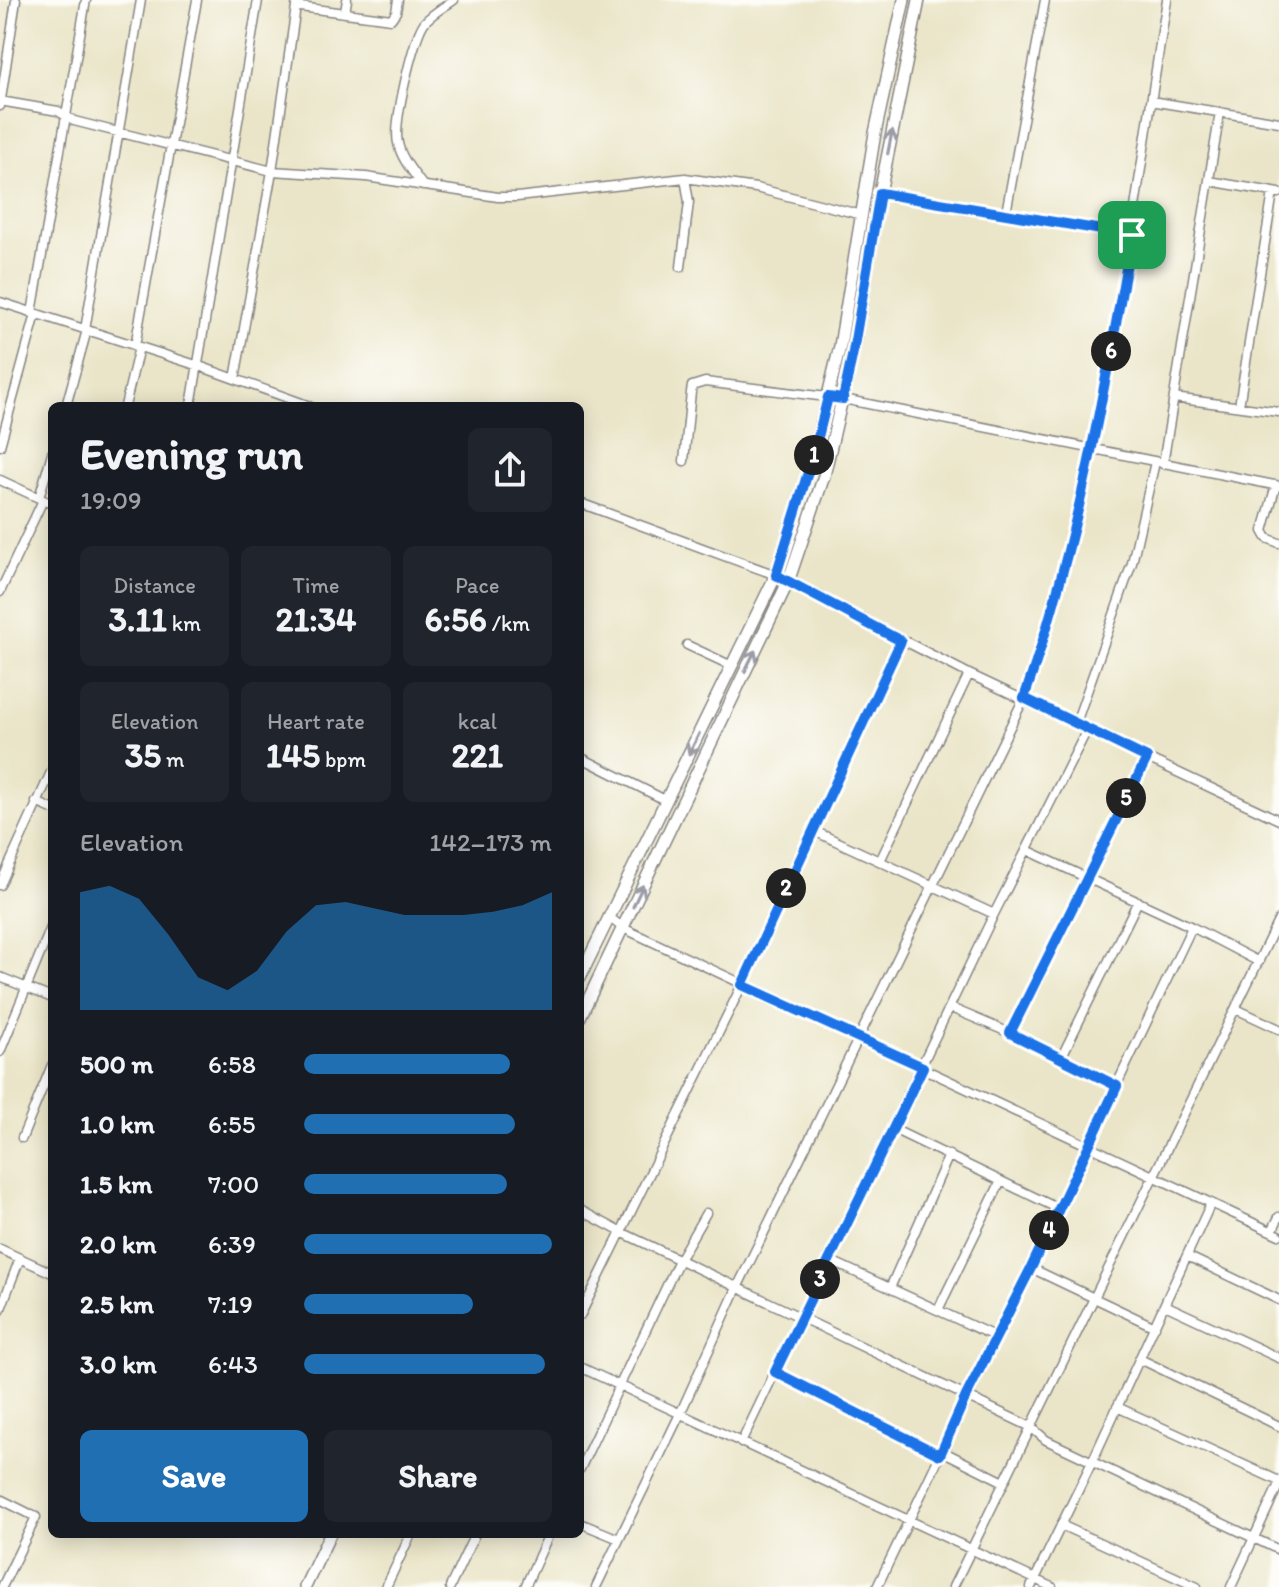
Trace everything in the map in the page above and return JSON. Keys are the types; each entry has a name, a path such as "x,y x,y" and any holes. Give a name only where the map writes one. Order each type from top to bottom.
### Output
{"main road":[{"path":"584,969 776,575 814,453 840,346 875,133 904,0"},
{"path":"584,1009 788,582 824,476 853,352 880,193 919,0"},
{"path":"305,1587 328,1538"}],"street":[{"path":"16,0 0,103 58,111 74,121 118,133 272,171 366,177 472,194 517,197 685,178 756,188 862,215"},
{"path":"0,446 34,314 86,0"},
{"path":"67,402 86,330 141,0"},
{"path":"126,402 197,0"},
{"path":"192,402 258,0"},
{"path":"345,12 347,0"},
{"path":"297,1 300,7 391,19 398,0"},
{"path":"423,186 401,153 396,130 406,77 425,22 454,0"},
{"path":"1006,213 1045,0"},
{"path":"596,1587 737,1288 1024,698 1050,625 1093,450 1132,235 1167,0"},
{"path":"235,379 272,171 297,1"},
{"path":"1151,101 1279,122"},
{"path":"1076,723 1132,563 1159,463 1174,398 1220,112"},
{"path":"681,267 689,202 685,178"},
{"path":"1209,181 1276,192 1239,406"},
{"path":"880,193 1132,235"},
{"path":"0,302 199,366 299,402"},
{"path":"684,461 692,386 698,383 843,399 1278,486 1263,531 1267,538 1279,543"},
{"path":"1174,398 1279,412"},
{"path":"0,480 45,501"},
{"path":"0,592 45,501 48,480"},
{"path":"584,504 776,575 901,641 1279,820"},
{"path":"584,1308 742,985 901,641"},
{"path":"687,645 732,666"},
{"path":"880,861 969,674"},
{"path":"741,1443 994,914 1087,730"},
{"path":"1010,1033 1147,758"},
{"path":"584,759 667,801"},
{"path":"0,885 48,778"},
{"path":"36,802 48,807"},
{"path":"812,830 994,914"},
{"path":"1027,850 1087,876 1259,962"},
{"path":"0,856 10,861"},
{"path":"1061,1058 1138,901"},
{"path":"609,917 623,928 742,985 860,1037 1276,1233 1279,1217"},
{"path":"953,1587 1279,919"},
{"path":"877,1587 1192,927"},
{"path":"0,1052 48,935"},
{"path":"0,977 48,996"},
{"path":"951,1008 1010,1033 1117,1086"},
{"path":"1236,1009 1279,1029"},
{"path":"22,1138 48,1075"},
{"path":"893,1129 1059,1209"},
{"path":"890,1288 949,1155"},
{"path":"938,1310 1001,1181"},
{"path":"1033,1583 1211,1203"},
{"path":"584,1212 1031,1427 1046,1440 1279,1550"},
{"path":"584,1461 679,1260 706,1213"},
{"path":"0,1249 48,1271"},
{"path":"1187,1256 1279,1300"},
{"path":"0,1311 20,1258"},
{"path":"829,1260 996,1337"},
{"path":"1031,1268 1155,1327"},
{"path":"1165,1305 1279,1358"},
{"path":"1140,1359 1279,1426"},
{"path":"584,1369 971,1549 1033,1583 1052,1587"},
{"path":"775,1372 1004,1482"},
{"path":"1117,1407 1279,1482 1231,1587"},
{"path":"0,1499 36,1517 2,1587"},
{"path":"584,1525 619,1539"},
{"path":"1061,1525 1197,1587"},
{"path":"386,1587 409,1538"},
{"path":"450,1587 473,1538"},
{"path":"525,1587 547,1538"}],"route":[{"path":"880,193 1132,235 1080,508 1050,625 1024,698 1147,758 1010,1033 1117,1086 940,1455 775,1372 923,1067 742,985 901,641 776,575 828,397 843,399 880,193"}]}
